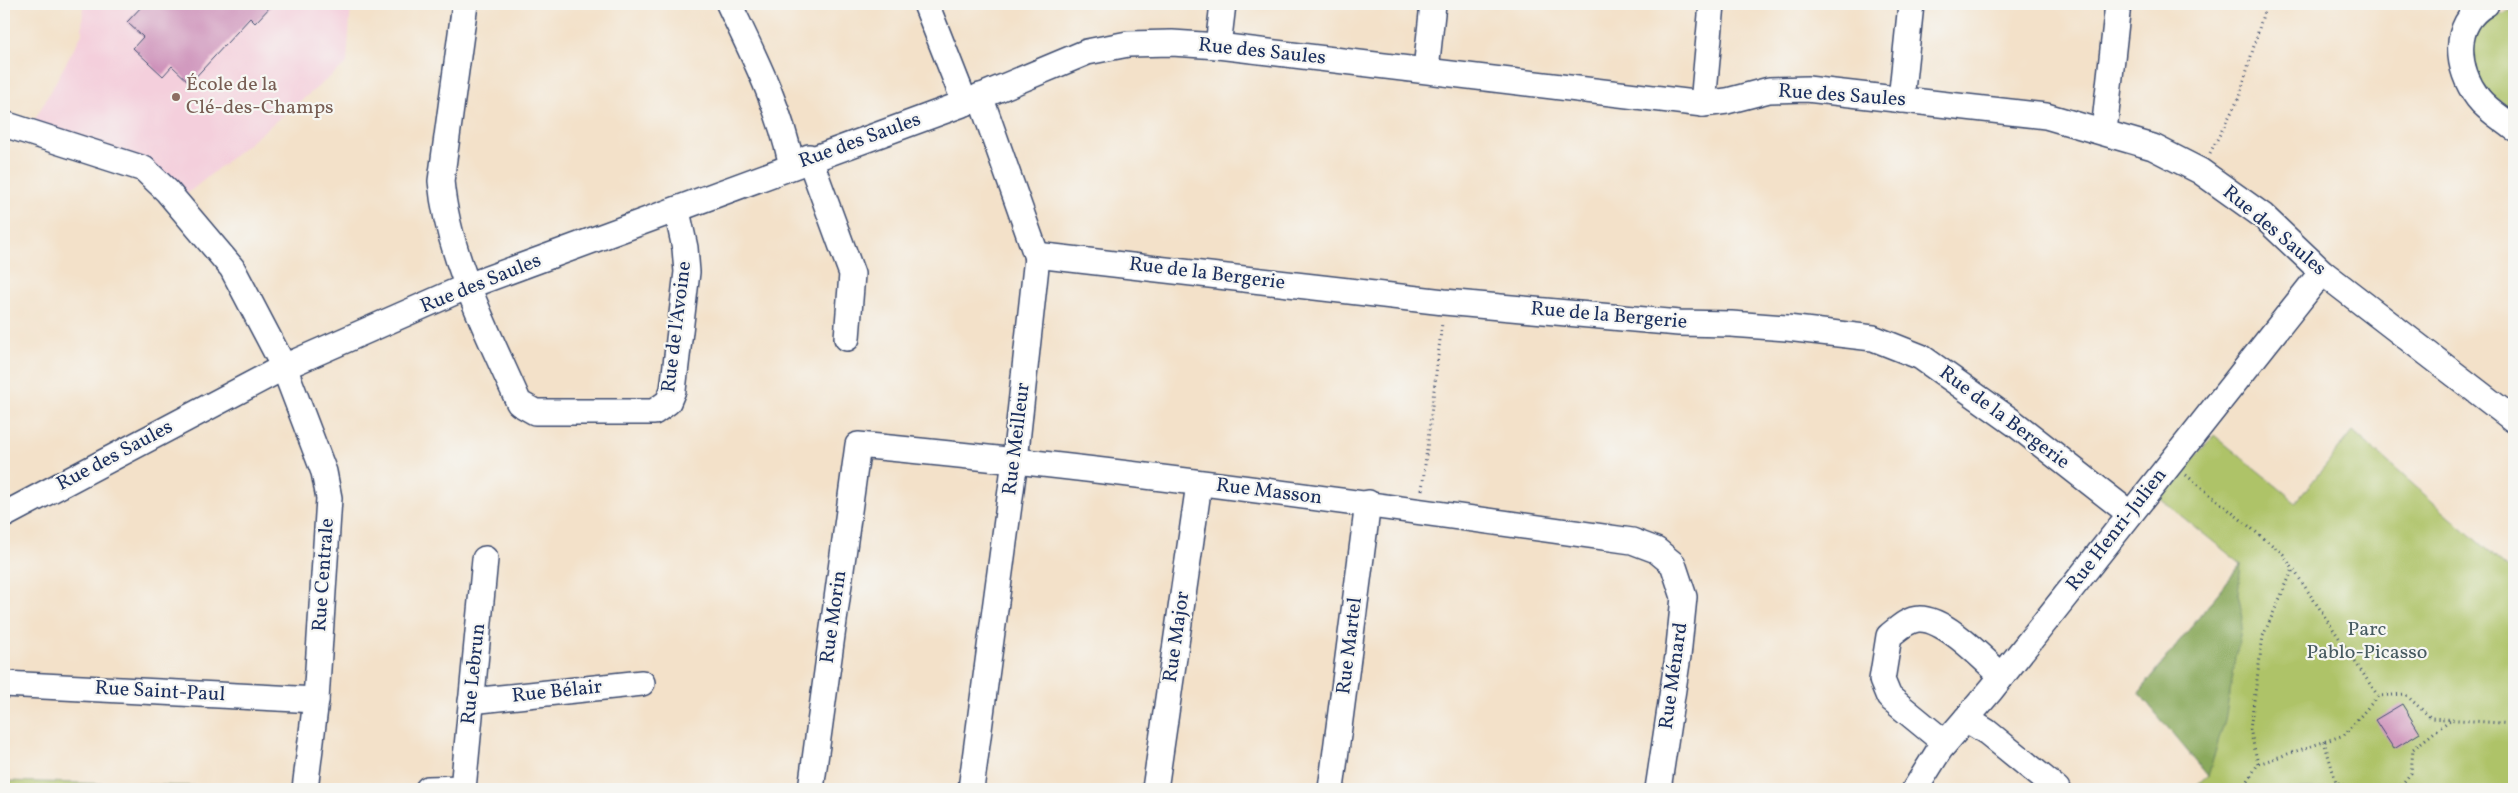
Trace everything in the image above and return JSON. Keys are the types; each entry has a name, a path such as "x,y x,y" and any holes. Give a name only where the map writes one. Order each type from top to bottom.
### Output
{"street":[{"name":"Rue de l'Avoine","path":"464,4 441,181 443,207 468,286 519,403 535,412 654,412 668,402 673,390 687,272 685,248 677,211"},
{"path":"729,4 773,97 785,136 804,161 852,274 847,338"},
{"name":"Rue Meilleur","path":"926,4 973,100 1036,255 1015,460 971,789"},
{"path":"1218,46 1223,4"},
{"path":"1426,70 1433,4"},
{"path":"1703,104 1712,4"},
{"path":"1901,100 1911,4"},
{"path":"2104,131 2118,4"},
{"path":"2486,4 2476,9 2464,25 2460,44 2461,62 2467,81 2480,100 2514,128"},
{"name":"Rue des Saules","path":"4,515 284,367 468,286 677,211 804,161 973,100 1087,52 1128,44 1172,43 1218,46 1703,104 1727,101 1769,90 1807,89 2046,116 2104,131 2154,146 2200,171 2263,216 2322,272 2514,420"},
{"name":"Rue Centrale","path":"4,124 144,169 167,191 232,268 284,367 324,472 329,498 316,700 305,789"},
{"name":"Rue de la Bergerie","path":"1036,255 1444,302 1678,323 1787,328 1873,338 1921,357 2014,423 2129,514"},
{"name":"Rue Henri-Julien","path":"1915,789 1945,743 2002,676 2322,272"},
{"name":"Rue Masson","path":"858,445 1015,460 1199,484 1368,503 1632,541 1656,550 1673,564"},
{"name":"Rue Morin","path":"811,789 858,445"},
{"name":"Rue Major","path":"1155,789 1199,484"},
{"name":"Rue Martel","path":"1331,789 1368,503"},
{"name":"Rue Lebrun","path":"463,788 485,559"},
{"name":"Rue Ménard","path":"1658,789 1678,656 1684,597 1673,564"},
{"path":"1945,743 1889,696 1882,680 1889,636 1904,624 1920,619 1949,629 2002,676"},
{"name":"Rue Bélair","path":"471,701 642,683"},
{"name":"Rue Saint-Paul","path":"4,684 316,700"},
{"path":"1966,720 1987,732 2057,789"},
{"path":"428,789 463,788"}],"path":[{"path":"2200,171 2239,98 2266,4"},
{"path":"1419,511 1444,302"},
{"path":"2170,462 2283,554 2378,696"},
{"path":"2258,764 2250,729 2263,636 2293,569"},
{"path":"2243,789 2258,764 2344,734 2378,696 2405,694 2430,718 2514,724"},
{"path":"2398,789 2410,773 2413,749 2450,719"},
{"path":"2324,742 2336,782 2352,789"},
{"path":"159,789 166,789"}],"shaded area":[{"name":"École de la Clé-des-Champs","path":"83,4 351,4 347,63 177,202 144,169 28,132 82,34"}],"green space":[{"path":"2514,11 2514,112 2481,86 2471,61 2475,35 2491,17"},
{"name":"Parc Pablo-Picasso","path":"2353,431 2514,574 2514,789 2192,789 2208,775 2139,693 2241,564 2159,498 2214,435 2296,502"},
{"path":"2241,564 2238,594 2243,618 2225,720 2208,776 2139,693"},
{"path":"4,779 6,781 302,789 4,789"}],"building":[{"path":"144,4 273,4 255,23 250,18 190,83 172,66 163,76 133,48 143,37 127,22"},
{"path":"2402,704 2420,733 2394,749 2375,720"}],"place":[{"name":"École de la Clé-des-Champs","path":"176,97"}]}
